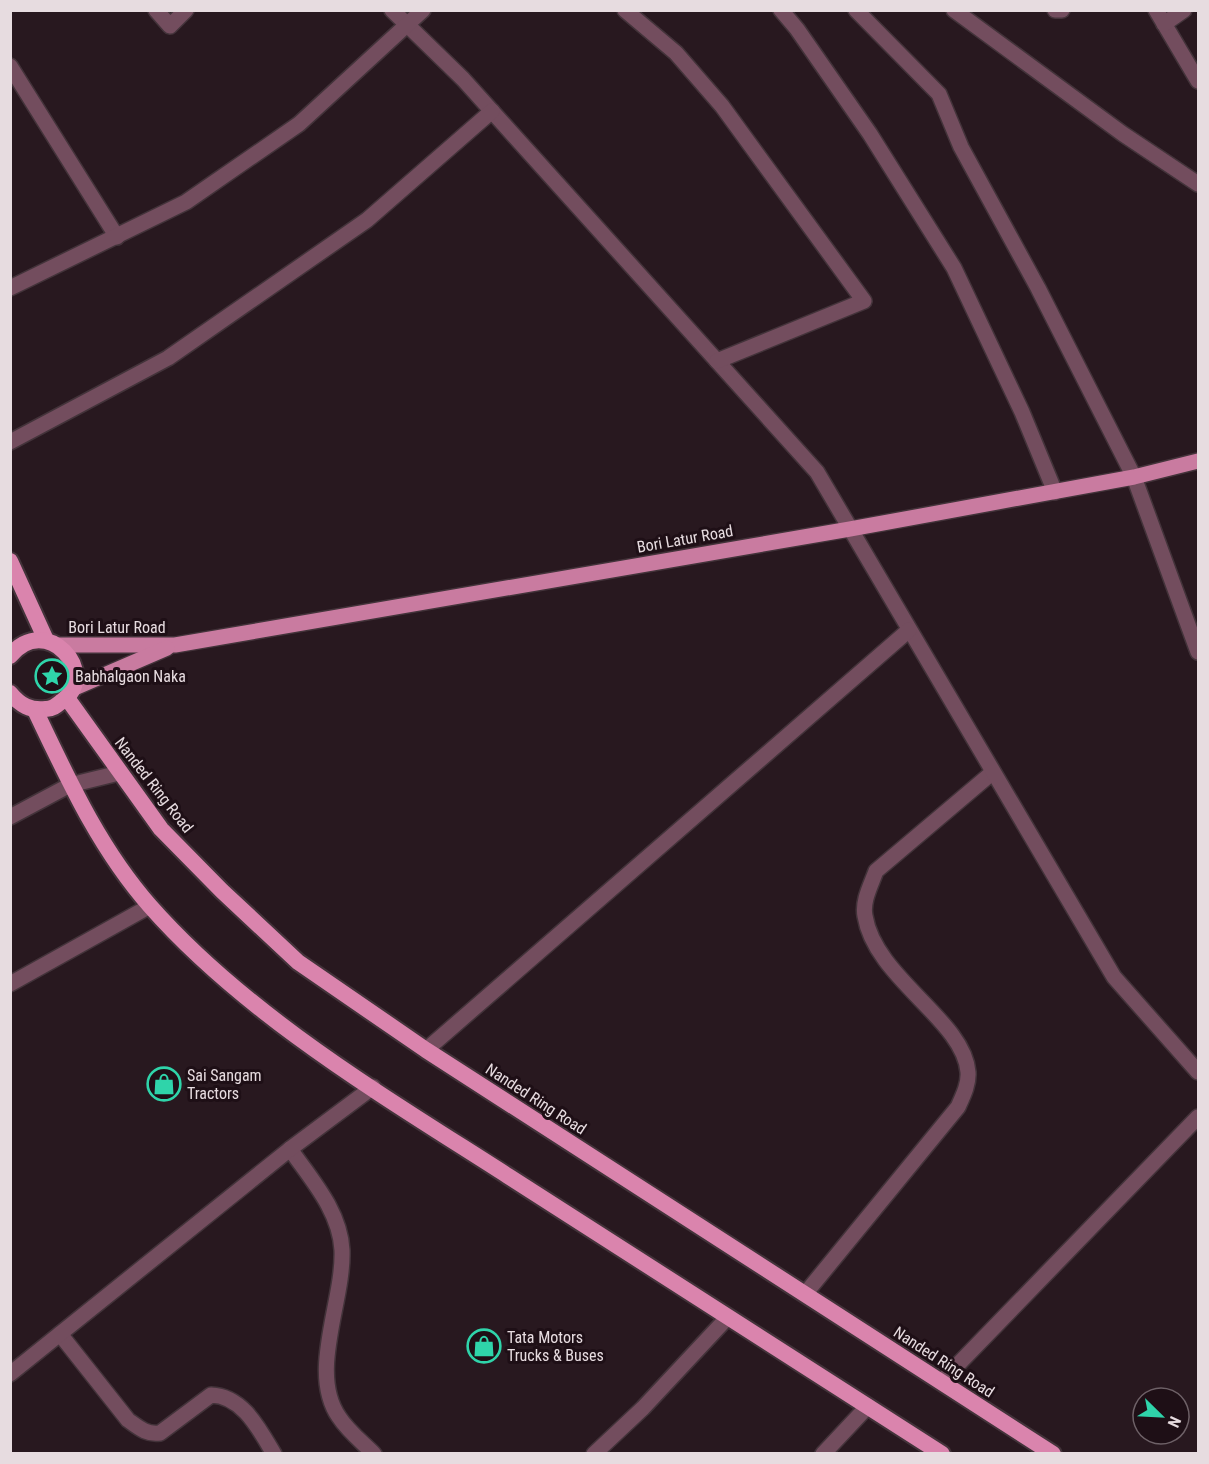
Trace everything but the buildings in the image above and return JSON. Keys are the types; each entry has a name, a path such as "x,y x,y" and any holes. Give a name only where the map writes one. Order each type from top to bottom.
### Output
{"highway":[{"path":"10,561 52,643 70,657 75,672 70,693 52,709 35,710 13,700"},
{"path":"11,654 27,642 52,643"},
{"name":"Nanded Ring Road","path":"70,693 119,773 161,829 222,891 298,962 426,1050 1053,1454"},
{"path":"35,710 70,785 108,854 150,906 198,955 287,1029 373,1087 942,1454"}],"main road":[{"name":"Bori Latur Road","path":"52,643 176,645 850,529 1134,477 1198,461"},
{"name":"Bori Latur Road","path":"70,693 176,645"}],"street":[{"path":"156,10 170,26 186,10"},
{"path":"392,10 492,111 817,472 1114,977 1198,1072"},
{"path":"10,288 186,202 298,124 423,10"},
{"path":"626,10 676,53 722,105 864,302 717,360"},
{"path":"781,10 797,29 870,134 954,268 1022,412 1054,492"},
{"path":"856,10 939,94 962,147 1134,477 1198,652"},
{"path":"954,10 1123,134 1198,184"},
{"path":"1055,10 1062,10"},
{"path":"1184,10 1160,17 1198,81"},
{"path":"10,66 117,237"},
{"path":"10,442 177,352 367,220 492,111"},
{"path":"426,1050 909,630"},
{"path":"805,1294 958,1107 966,1089 968,1071 961,1050 945,1027 889,967 874,945 864,915 867,895 876,871 993,772"},
{"path":"10,816 70,785 119,773"},
{"path":"10,984 150,906"},
{"path":"10,1374 290,1149 373,1087"},
{"path":"941,1382 1198,1118"},
{"path":"290,1149 329,1205 342,1249 338,1298 325,1371 327,1391 338,1416 374,1454"},
{"path":"594,1454 643,1408 728,1317"},
{"path":"60,1334 128,1420 140,1429 151,1434 160,1433 211,1395 223,1395 232,1398 242,1406 274,1454"},
{"path":"824,1454 868,1406"}],"place":[{"name":"Babhalgaon Naka","path":"52,676"},
{"name":"Sai Sangam Tractors","path":"164,1084"},
{"name":"Tata Motors Trucks & Buses","path":"484,1346"}]}
